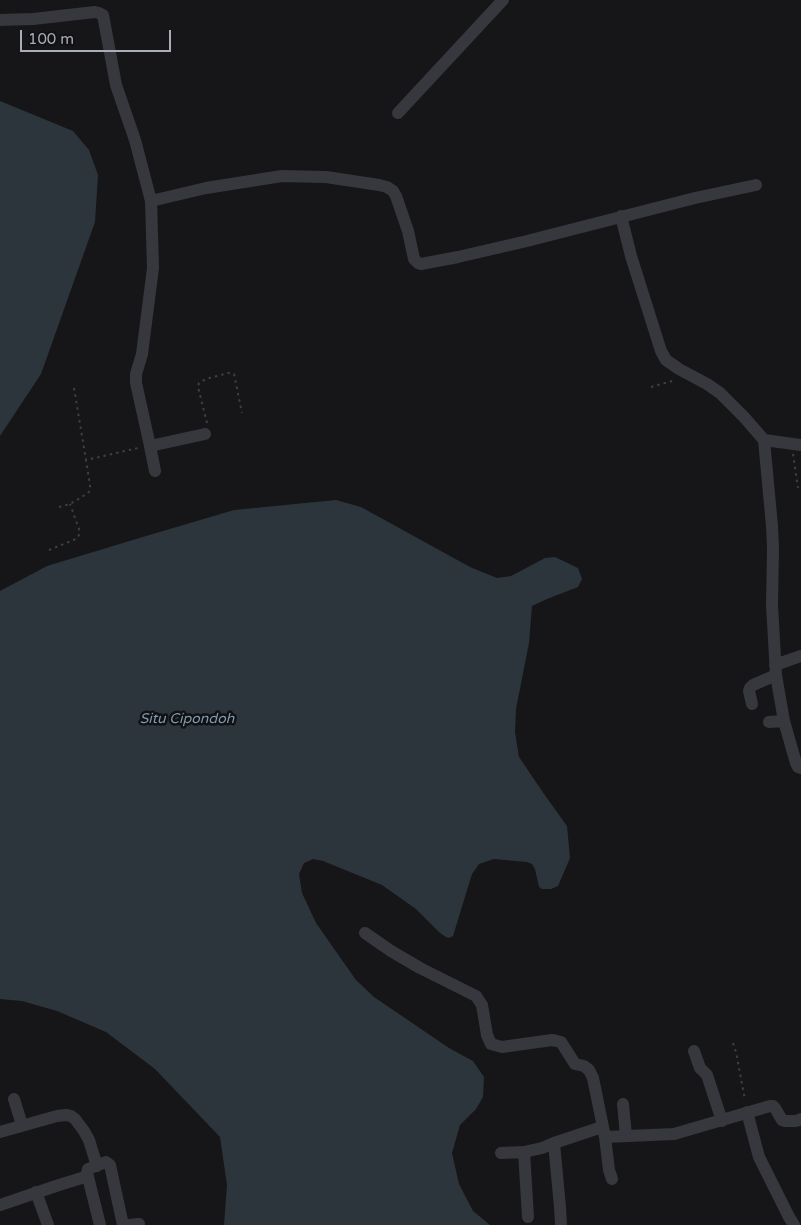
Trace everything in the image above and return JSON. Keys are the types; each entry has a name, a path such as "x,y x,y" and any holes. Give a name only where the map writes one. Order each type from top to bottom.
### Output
{"street":[{"path":"398,113 503,0"},
{"path":"0,20 33,19 95,12 102,15 116,85 135,140 151,200 153,268 142,354 136,374 136,383 154,471"},
{"path":"151,200 206,188 282,176 326,177 380,185 387,187 396,196 408,231 414,259 421,264 467,255 695,198 756,185"},
{"path":"621,216 661,351 666,360 720,393 764,440 772,526 772,605 776,670 784,720 796,763 801,768"},
{"path":"150,446 205,434"},
{"path":"764,440 796,444"},
{"path":"752,704 749,691 753,685 801,656"},
{"path":"769,722 784,720"},
{"path":"365,933 406,960 476,996 482,1005 490,1044 502,1047 552,1040 562,1042 575,1064 584,1066 589,1070 593,1078 612,1180"},
{"path":"694,1051 700,1068 707,1075 722,1121"},
{"path":"14,1099 22,1125"},
{"path":"623,1104 626,1136"},
{"path":"501,1153 524,1152 604,1132 626,1136 674,1134 773,1106 785,1122 796,1121 801,1118"},
{"path":"747,1112 759,1157 794,1225"},
{"path":"0,1132 66,1115 71,1116 84,1131 97,1166"},
{"path":"554,1143 560,1225"},
{"path":"524,1152 528,1217"},
{"path":"100,1225 87,1172 106,1162 110,1165 123,1225"},
{"path":"1,1201 88,1176"},
{"path":"36,1192 48,1225"}],"path":[{"path":"205,434 208,426 198,387 199,383 206,379 228,373 234,374 242,413"},
{"path":"651,387 693,375"},
{"path":"59,507 70,504 90,491 74,388"},
{"path":"796,444 798,488"},
{"path":"86,460 150,446"},
{"path":"49,550 76,539 79,535 79,529 70,504"},
{"path":"733,1043 747,1112"}],"water":[{"path":"0,101 73,131 89,150 98,175 95,222 41,374 0,436"},
{"name":"Situ Cipondoh","path":"336,500 361,507 470,567 497,578 511,576 545,558 555,557 578,568 582,579 578,587 532,606 529,643 516,709 515,732 519,757 567,826 570,858 558,886 551,889 539,887 535,869 532,864 527,862 494,859 479,864 472,874 453,936 449,938 440,933 416,909 382,885 323,861 313,859 304,863 299,874 302,893 316,923 356,980 374,997 449,1048 473,1061 484,1077 483,1097 476,1109 460,1125 452,1153 459,1184 473,1211 490,1225 224,1225 227,1185 220,1137 155,1069 106,1032 57,1011 22,1001 0,999 0,591 47,566 234,510"}]}
